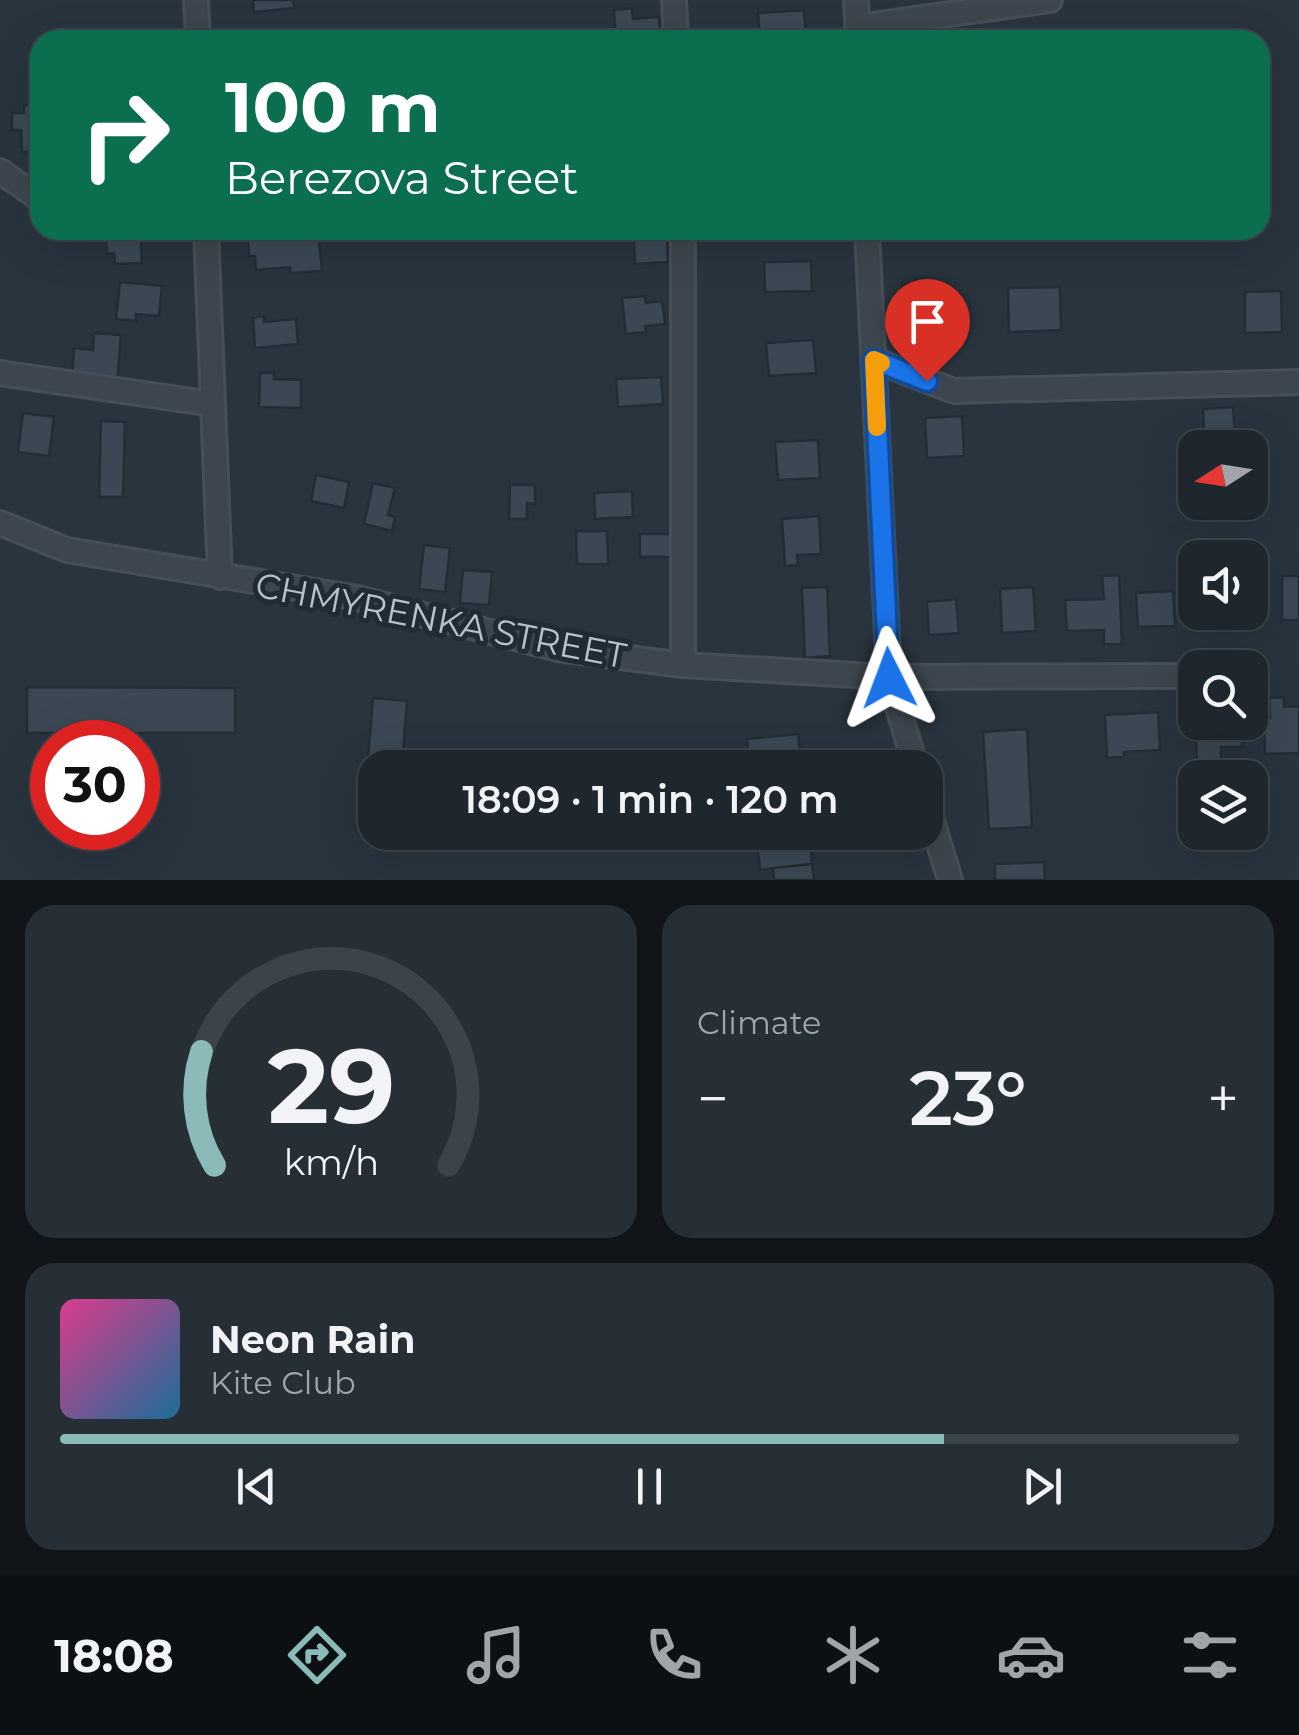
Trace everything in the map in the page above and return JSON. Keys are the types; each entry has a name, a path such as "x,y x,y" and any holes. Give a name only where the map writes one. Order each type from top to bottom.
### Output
{"street":[{"path":"196,0 198,30"},
{"path":"674,0 676,30"},
{"path":"856,0 858,30"},
{"path":"875,30 1050,0"},
{"path":"0,171 30,192"},
{"path":"206,240 220,577"},
{"path":"682,240 683,665"},
{"path":"868,240 889,678 911,750"},
{"path":"874,360 954,391 1299,382"},
{"path":"0,373 213,404"},
{"name":"CHMYRENKA STREET","path":"0,523 67,550 357,598 558,648 683,665 889,678 1178,676"},
{"path":"941,850 950,880"}],"building":[{"path":"253,0 293,0 294,8 254,12"},
{"path":"632,8 633,19 659,17 660,30 615,30 614,10"},
{"path":"804,10 806,30 759,30 758,13"},
{"path":"24,105 30,105 30,152 22,152 21,130 12,130 12,113 24,113"},
{"path":"106,240 141,240 142,263 115,264 114,253 107,254"},
{"path":"319,240 322,271 290,273 290,267 256,270 255,256 249,256 248,241"},
{"path":"667,240 668,262 635,264 634,241"},
{"path":"811,261 812,291 765,292 764,262"},
{"path":"120,282 162,286 159,316 136,314 136,321 116,319"},
{"path":"1060,287 1061,330 1009,332 1008,288"},
{"path":"1281,291 1282,332 1245,333 1245,292"},
{"path":"645,296 646,303 662,301 665,324 645,326 646,332 626,334 622,298"},
{"path":"264,316 264,322 296,319 298,344 255,348 253,318"},
{"path":"94,333 121,335 117,383 72,380 74,348 93,350"},
{"path":"813,340 816,373 769,376 766,343"},
{"path":"260,373 274,373 274,379 301,380 301,408 259,407"},
{"path":"661,377 663,404 618,407 616,379"},
{"path":"1233,407 1235,430 1204,430 1203,409"},
{"path":"23,413 54,417 49,456 18,452"},
{"path":"962,416 964,456 927,458 925,418"},
{"path":"101,421 125,422 123,497 99,497"},
{"path":"818,440 820,478 778,480 775,442"},
{"path":"316,475 349,482 344,508 311,501"},
{"path":"373,483 395,488 388,515 395,517 392,531 364,524"},
{"path":"510,485 535,485 535,504 527,503 527,519 509,519"},
{"path":"632,491 633,517 595,519 594,493"},
{"path":"819,516 821,554 797,555 798,565 785,566 782,519"},
{"path":"576,531 607,531 608,564 577,564"},
{"path":"640,534 671,534 671,557 640,557"},
{"path":"424,545 450,548 445,592 419,589"},
{"path":"463,570 492,572 489,605 460,603"},
{"path":"1119,575 1122,644 1104,644 1104,630 1067,631 1065,600 1104,599 1102,576"},
{"path":"1282,576 1299,576 1299,620 1282,620"},
{"path":"827,587 830,656 805,658 802,588"},
{"path":"1033,587 1036,631 1002,633 1000,589"},
{"path":"1173,591 1175,626 1138,627 1136,593"},
{"path":"956,599 959,633 929,635 927,602"},
{"path":"27,687 235,688 235,733 160,733 160,720 30,720 27,733"},
{"path":"1284,697 1284,707 1299,706 1299,753 1265,754 1269,698"},
{"path":"373,698 407,701 403,750 369,750"},
{"path":"1158,712 1160,750 1124,752 1124,757 1107,758 1105,715"},
{"path":"1027,729 1032,827 989,829 983,732"},
{"path":"798,734 800,750 748,750 747,739"},
{"path":"1196,740 1242,740 1242,747 1221,747 1221,760 1197,760"},
{"path":"758,850 811,850 812,864 760,870"},
{"path":"1044,862 1045,880 995,880 995,864"},
{"path":"812,864 814,880 774,880 773,868"}],"slow traffic":[{"path":"877,427 874,360 881,363"}],"route":[{"path":"889,678 874,360 927,381"}]}
